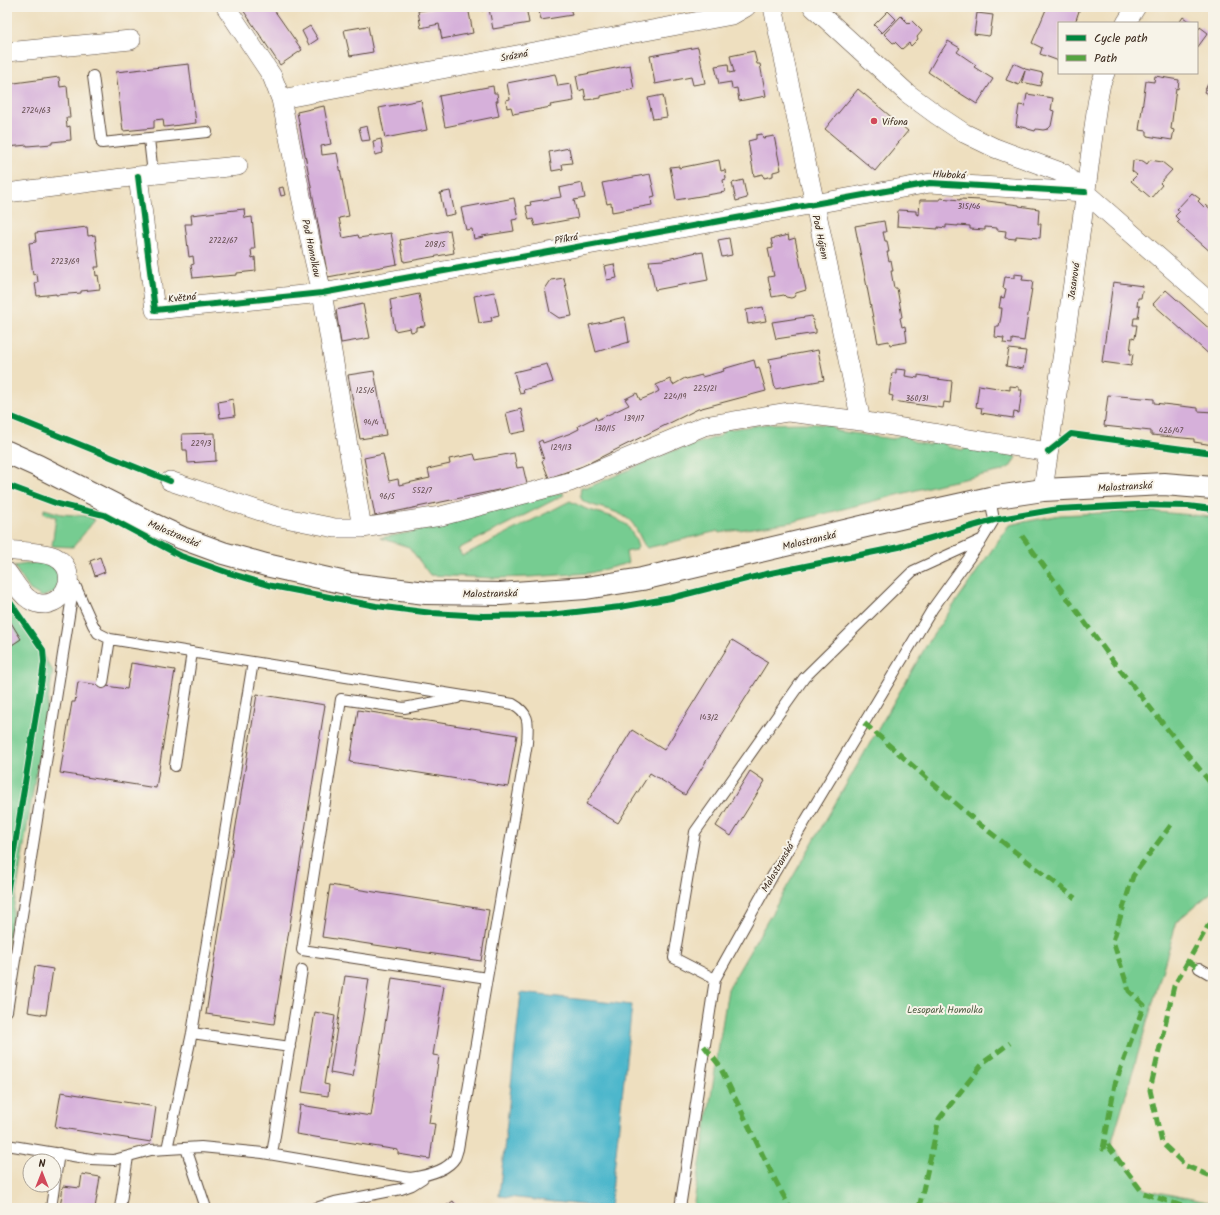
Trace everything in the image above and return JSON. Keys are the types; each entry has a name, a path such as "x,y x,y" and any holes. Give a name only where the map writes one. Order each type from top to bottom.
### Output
{"main road":[{"name":"Malostranská","path":"7,452 38,466 154,525 182,538 223,553 266,566 350,584 426,592 500,594 586,588 635,580 990,498 1043,490 1164,484 1213,488"}],"street":[{"name":"Pod Homolkou","path":"226,7 272,76 281,99 322,293 362,528"},
{"name":"Srázná","path":"281,99 732,15 746,7"},
{"name":"Pod Hájem","path":"773,7 861,421"},
{"path":"813,7 907,93 964,133 995,148 1063,173 1213,304"},
{"path":"1127,22 1136,7"},
{"path":"7,52 131,40"},
{"name":"Jasanová","path":"1043,490 1097,104 1104,74"},
{"path":"7,193 145,175 238,166"},
{"name":"Květná","path":"145,175 155,310 322,293"},
{"name":"Hluboká","path":"814,203 930,183 1085,192"},
{"name":"Příkrá","path":"322,293 814,203"},
{"path":"170,481 275,516 335,528 362,528 440,516 570,482 704,426 788,412 861,421 1048,452"},
{"path":"7,550 52,556 63,564 71,579 68,581 66,589 60,598 52,603 41,604 32,602 24,595 7,572"}],"lane":[{"path":"93,76 102,143 207,132"},
{"path":"145,175 149,139"},
{"name":"Malostranská","path":"680,1208 715,979 773,875 928,615 982,540 994,520 990,498"},
{"path":"715,979 674,958 695,832 804,678 913,571 982,540"},
{"path":"71,579 98,633 110,639 513,704 520,708 526,715 528,726 527,743 458,1149 454,1160 445,1167 412,1185 401,1189 335,1202 316,1208"},
{"path":"7,1011 71,579"},
{"path":"103,683 110,639"},
{"path":"174,766 192,652"},
{"path":"167,1149 192,1033 253,662"},
{"path":"465,697 404,708 341,699 302,950 487,978"},
{"path":"1199,968 1213,976"},
{"path":"272,1154 302,970"},
{"path":"192,1033 290,1047"},
{"path":"7,1144 60,1153"},
{"path":"62,1153 114,1160 151,1150 200,1147 272,1154 410,1178 428,1175"},
{"path":"186,1148 206,1208"},
{"path":"120,1208 128,1157"},
{"path":"51,1208 53,1193"}],"green space":[{"path":"803,423 830,425 837,431 893,439 904,435 912,441 929,445 937,440 942,441 948,447 963,450 971,445 1012,454 1016,457 1011,466 1002,471 940,484 792,522 719,533 718,531 647,548 634,525 623,515 587,503 582,500 580,495 581,487 589,487 670,452 720,436 724,430 766,424"},
{"path":"562,492 564,495 458,549 462,556 570,501 586,509 613,517 627,525 635,538 638,547 636,550 626,552 628,563 590,573 529,577 494,578 430,575 409,547 380,538 412,532"},
{"path":"44,509 61,514 87,516 95,520 73,547 52,546 56,517 44,514"},
{"name":"Lesopark Homolka","path":"1147,511 1213,517 1213,891 1177,921 1111,1145 1146,1190 1213,1203 1213,1208 693,1208 728,989 929,641 1009,525 1060,515"},
{"path":"46,562 57,568 61,580 55,592 42,597 30,590 14,566"},
{"path":"7,604 53,671 7,948"}],"water":[{"path":"521,993 632,1005 610,1208 499,1196"}],"building":[{"path":"241,7 272,7 302,50 280,65"},
{"path":"436,7 468,7 473,33 442,39 439,24 421,28 418,11"},
{"path":"481,7 526,7 529,23 493,29 489,9 482,11"},
{"path":"538,7 570,7 572,15 541,20"},
{"path":"589,7 607,7 607,8 590,11"},
{"path":"1047,7 1080,8 1075,22 1058,22 1058,61 1040,54 1042,48 1032,43"},
{"path":"888,11 896,19 882,33 874,25"},
{"path":"977,13 993,15 989,36 974,34"},
{"path":"901,16 909,24 912,21 922,31 917,37 918,39 911,46 909,43 902,49 884,34"},
{"path":"1183,17 1190,22 1180,22"},
{"path":"310,26 318,39 309,45 302,31"},
{"path":"368,26 373,52 350,56 344,30"},
{"path":"1200,27 1208,33 1198,47 1198,28 1199,29"},
{"path":"948,41 960,48 957,52 976,65 974,67 993,79 977,104 928,72 940,51 941,52"},
{"path":"698,47 705,83 693,85 691,77 655,84 650,56"},
{"path":"754,51 757,64 760,64 766,96 739,101 737,88 732,89 731,82 719,84 715,66 728,64 729,73 734,72 730,56"},
{"path":"1013,63 1025,69 1043,73 1040,86 1022,82 1025,71 1019,85 1006,80"},
{"path":"189,64 196,123 164,127 163,119 154,120 154,128 123,131 116,72"},
{"path":"630,65 634,89 601,96 601,98 586,100 584,89 579,91 576,76"},
{"path":"555,74 558,86 571,84 574,101 513,114 511,107 507,108 506,100 510,99 507,83"},
{"path":"1155,76 1179,80 1178,89 1176,88 1171,129 1174,130 1172,140 1147,136 1147,131 1139,130 1146,81 1154,82"},
{"path":"59,77 60,87 67,86 70,118 66,118 67,127 70,126 71,140 52,142 52,144 8,147 7,134 9,133 7,125 7,84"},
{"path":"1208,84 1213,87 1213,97 1204,92"},
{"path":"493,86 494,93 497,93 498,101 496,101 499,116 445,127 439,96"},
{"path":"858,89 908,131 875,171 825,129"},
{"path":"1027,94 1053,98 1051,110 1054,111 1051,126 1048,129 1036,129 1035,131 1016,126 1019,105 1025,106"},
{"path":"663,95 667,117 653,119 648,98"},
{"path":"421,100 427,130 385,138 379,108"},
{"path":"324,106 331,144 321,146 322,155 337,153 349,216 339,218 343,238 358,235 359,238 391,233 397,264 328,277 297,112"},
{"path":"367,126 370,140 362,141 359,128"},
{"path":"762,134 763,138 774,136 781,170 773,172 773,176 764,178 763,174 754,176 748,141 756,139 756,135"},
{"path":"381,139 383,153 375,155 373,141"},
{"path":"569,148 572,163 562,164 563,169 552,171 549,152"},
{"path":"719,160 721,171 725,170 726,179 723,180 725,192 676,200 670,167 679,166 679,168"},
{"path":"1150,160 1162,162 1172,170 1160,183 1162,185 1151,198 1131,181 1137,175 1132,171 1133,161 1143,161 1147,164"},
{"path":"650,174 655,196 651,197 652,205 612,212 611,203 607,204 602,183"},
{"path":"743,180 747,198 736,201 732,183"},
{"path":"582,183 585,198 574,200 578,218 535,226 533,219 529,220 526,206 531,205 530,202 561,197 559,188"},
{"path":"283,187 285,195 281,196 279,188"},
{"path":"450,191 455,214 445,216 440,193"},
{"path":"1192,193 1200,199 1198,201 1204,207 1206,205 1213,211 1213,254 1177,222 1179,220 1175,216 1180,211 1177,209"},
{"path":"514,198 518,219 512,220 514,231 482,236 483,237 474,239 472,229 466,230 461,208"},
{"path":"940,198 980,200 1039,209 1038,224 1041,224 1040,238 1016,236 1016,239 1005,238 1006,231 997,230 997,228 985,227 985,230 970,229 970,226 958,225 946,225 946,228 938,227 938,229 897,226 898,210 916,211 916,214 919,215 920,200 940,200"},
{"path":"244,209 245,218 252,217 255,249 251,249 252,258 255,257 256,271 237,273 237,275 193,278 191,265 194,264 193,256 189,257 185,224 192,224 191,215"},
{"path":"884,221 886,232 883,232 885,241 887,241 889,252 887,252 889,261 891,260 894,288 897,288 902,317 900,318 902,327 905,326 907,342 890,345 889,341 878,343 855,226"},
{"path":"87,227 88,236 95,235 99,267 95,267 100,289 81,291 81,293 37,296 35,283 38,282 37,274 33,275 29,243 36,242 35,233"},
{"path":"450,230 454,253 404,262 400,240"},
{"path":"788,235 789,240 795,238 806,290 796,293 794,297 791,298 784,295 772,297 768,277 774,276 768,249 773,248 771,239"},
{"path":"729,238 732,255 722,257 718,240"},
{"path":"703,252 708,280 655,290 649,261 663,260"},
{"path":"614,264 617,278 607,280 604,266"},
{"path":"1014,274 1023,275 1022,280 1033,281 1024,341 1012,339 1012,344 1003,343 1004,338 995,337 996,326 999,326 1001,317 1002,308 999,308 1001,297 1004,298 1006,289 1003,288 1005,277 1014,278"},
{"path":"564,278 572,316 559,318 550,312 545,289 551,280"},
{"path":"1113,282 1143,286 1141,298 1138,298 1137,306 1140,306 1138,318 1134,318 1133,325 1137,325 1135,338 1132,337 1130,354 1133,354 1131,366 1102,362"},
{"path":"1166,290 1213,332 1213,358 1153,304"},
{"path":"494,292 499,315 491,317 492,321 479,323 474,296"},
{"path":"419,294 425,326 416,327 416,331 411,332 410,328 395,331 390,300"},
{"path":"363,304 370,338 341,343 336,310"},
{"path":"763,307 766,321 748,324 746,310"},
{"path":"812,316 816,333 776,339 772,322"},
{"path":"625,317 629,342 596,352 589,325"},
{"path":"1009,349 1026,351 1023,369 1006,366"},
{"path":"818,350 824,380 775,389 769,359"},
{"path":"754,360 756,368 759,367 766,391 698,409 583,466 549,478 542,461 544,460 538,442 542,440 543,443 571,433 579,429 578,426 596,417 597,420 629,405 625,399 637,393 640,400 652,395 659,391 656,385 670,379 673,385 685,378 702,375 702,377"},
{"path":"547,364 553,382 523,390 524,393 520,394 514,372"},
{"path":"896,369 906,370 905,376 918,378 918,375 952,381 950,403 944,402 943,408 892,401 893,396 889,395 892,373 896,373"},
{"path":"374,371 386,435 360,439 348,375"},
{"path":"979,385 1010,390 1010,386 1019,387 1019,390 1022,390 1019,413 1014,412 1013,418 981,413 982,408 976,407"},
{"path":"1108,395 1154,399 1154,403 1198,408 1198,411 1213,412 1213,445 1194,442 1194,439 1151,435 1151,431 1104,426"},
{"path":"233,399 235,416 220,418 218,402"},
{"path":"521,409 526,431 511,434 506,413"},
{"path":"215,433 216,461 188,463 187,450 183,450 182,434"},
{"path":"514,453 517,468 523,467 527,484 375,516 364,458 383,454 389,481 398,479 399,485 430,478 428,469 450,464 449,459 474,454 476,460"},
{"path":"100,557 105,572 95,576 90,561"},
{"path":"7,616 21,639 12,645 7,637"},
{"path":"732,640 768,662 685,795 650,773 618,823 586,804 632,730 664,750"},
{"path":"131,663 175,670 156,788 60,773 72,702 75,702 78,682 127,689"},
{"path":"257,694 325,705 274,1024 206,1014"},
{"path":"358,710 517,735 508,787 350,762"},
{"path":"750,771 765,781 731,836 716,826"},
{"path":"330,885 489,910 481,961 322,937"},
{"path":"35,966 53,969 46,1015 28,1012"},
{"path":"345,976 369,979 353,1077 330,1073"},
{"path":"392,978 444,986 433,1055 439,1056 429,1123 435,1124 430,1159 398,1154 398,1150 296,1134 300,1105 371,1116"},
{"path":"315,1012 335,1016 324,1084 329,1085 328,1096 302,1092"},
{"path":"61,1092 156,1107 151,1142 55,1127"},
{"path":"82,1174 100,1177 95,1208 60,1208 63,1186 80,1188"},
{"path":"453,1201 458,1208 443,1208"}],"marked path":[{"path":"1022,536 1116,665 1213,786"},
{"path":"864,723 978,823 1075,898"},
{"path":"1171,825 1133,876 1113,941 1129,991 1144,1005 1115,1084 1103,1149 1108,1146 1143,1193 1188,1208"},
{"path":"1213,922 1208,926 1174,986 1150,1090 1162,1143 1186,1166 1213,1177"},
{"path":"1188,961 1199,968"},
{"path":"919,1208 939,1119 984,1062 1010,1043"},
{"path":"704,1046 719,1065 790,1208"}],"cycle path":[{"path":"138,176 155,310 322,293 930,183 1085,192"},
{"path":"7,415 170,481"},
{"path":"1048,452 1071,434 1213,453"},
{"path":"7,485 58,504 104,515 181,556 272,586 376,606 432,613 483,616 549,615 620,607 671,598 766,574 899,547 994,520 1058,509 1135,505 1188,506 1213,509"},
{"path":"7,598 43,650 44,662 7,894"}],"place":[{"name":"Vifona","path":"874,121"}]}
